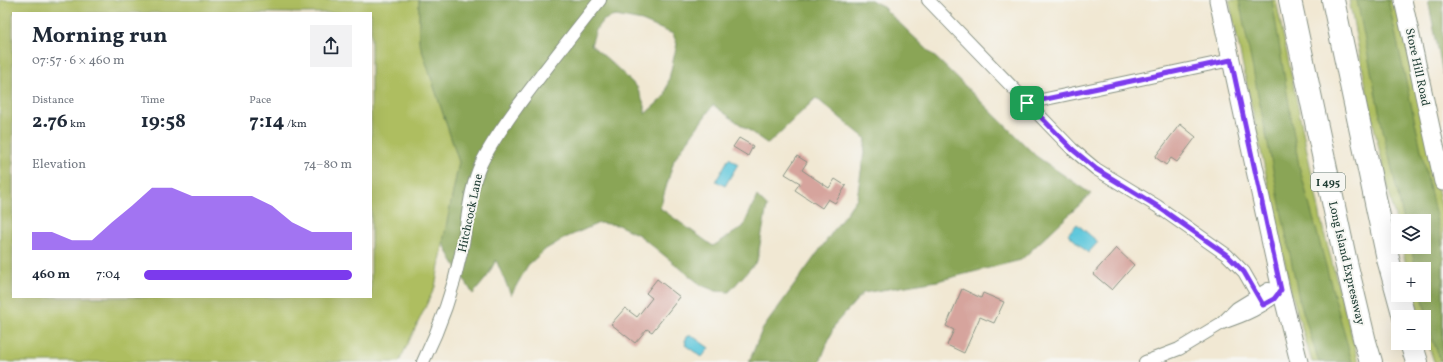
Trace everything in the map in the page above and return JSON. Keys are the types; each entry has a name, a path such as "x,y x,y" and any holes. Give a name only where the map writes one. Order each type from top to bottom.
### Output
{"highway":[{"name":"Long Island Expressway","path":"1290,0 1338,228 1371,362"},
{"path":"1333,0 1391,267"},
{"path":"1413,350 1417,362"}],"main road":[{"path":"1218,0 1281,290 1299,362"},
{"name":"Store Hill Road","path":"1403,0 1443,182"}],"street":[{"name":"Hitchcock Lane","path":"423,362 442,320 454,284 462,252 473,185 481,164 497,135 543,72 600,0"},
{"path":"928,0 1072,149 1096,169 1157,206 1227,255 1244,272 1260,300"},
{"path":"1027,103 1231,60"},
{"path":"1145,362 1179,350 1222,323 1237,308 1260,300 1268,289 1281,290"}],"green space":[{"path":"0,0 419,0 419,41 459,162 435,287 399,362 0,362"},
{"path":"419,0 871,0 882,6 1036,156 1091,194 1021,260 937,281 863,293 835,324 820,362 749,362 762,330 857,198 866,139 816,98 768,144 713,105 674,160 660,208 713,246 743,227 757,196 767,206 757,261 729,292 716,291 701,285 639,235 618,225 599,223 565,238 546,249 528,265 511,295 496,260 487,277 473,294 443,242 459,162 419,41","holes":["616,16 642,21 673,34 677,44 665,96 645,114 645,106 637,87 591,45 596,30 601,22 610,17"]},
{"path":"1229,0 1276,0 1323,229 1359,362 1312,362 1291,292"},
{"path":"1239,0 1272,0 1299,166 1352,362 1319,362 1299,299"},
{"path":"1349,0 1398,0 1443,213 1443,362 1434,362 1430,350 1431,310 1418,310 1415,302 1431,302 1431,262 1405,262 1404,254 1431,254 1431,214 1394,214 1374,127"},
{"path":"1357,0 1388,0 1443,249 1443,362 1441,362 1431,334 1431,310 1425,310 1424,302 1431,302 1431,262 1414,262 1413,254 1431,254 1431,214 1402,214 1382,126"},
{"path":"1428,0 1443,0 1443,74"}],"water":[{"path":"729,158 738,164 725,186 716,181"},
{"path":"1077,224 1098,242 1088,253 1068,234"},
{"path":"691,335 709,348 702,357 685,345 687,337"}],"building":[{"path":"1180,124 1196,137 1177,162 1171,158 1166,165 1155,157"},
{"path":"739,138 753,146 748,156 733,147"},
{"path":"797,156 807,162 802,170 829,188 835,179 846,186 835,203 828,199 822,208 795,190 800,183 785,174"},
{"path":"1116,248 1134,265 1112,290 1093,274"},
{"path":"657,279 680,297 652,332 647,329 635,343 611,324 625,308 637,317 652,298 646,293"},
{"path":"962,289 981,298 983,293 1004,302 994,323 980,317 964,353 947,345 954,330 946,326"}],"route":[{"path":"1231,60 1281,290 1274,299 1263,305 1244,272 1227,255 1157,206 1096,169 1072,149 1027,103 1231,60"}]}
